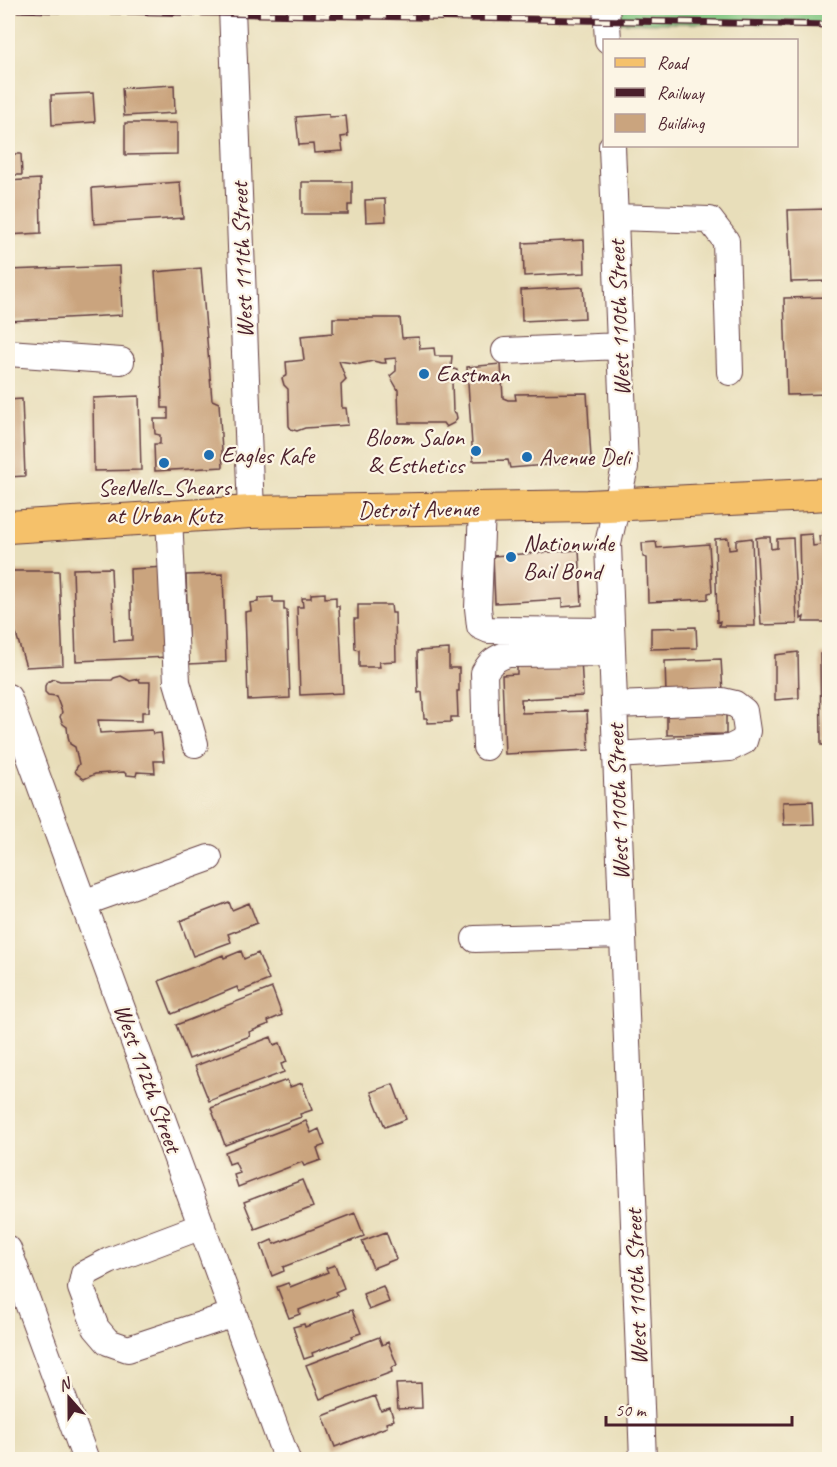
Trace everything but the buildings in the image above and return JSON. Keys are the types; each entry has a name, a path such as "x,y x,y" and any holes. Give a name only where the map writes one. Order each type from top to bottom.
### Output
{"main road":[{"name":"Detroit Avenue","path":"8,527 251,512 618,504 830,494"}],"street":[{"name":"West 111th Street","path":"232,8 251,512"},
{"path":"606,8 608,39"},
{"name":"West 110th Street","path":"612,147 625,467 608,544 643,1460"},
{"path":"615,217 710,220 726,241 730,372"},
{"path":"505,351 620,346"},
{"path":"8,352 122,361"},
{"path":"482,508 478,608 480,626 489,630 612,642"},
{"path":"169,517 177,682 195,744"},
{"path":"486,747 484,673 495,659 508,654 612,642"},
{"path":"614,705 722,701 735,704 744,711 747,730 744,741 730,748 616,755"},
{"name":"West 112th Street","path":"10,710 287,1460"},
{"path":"83,903 210,858"},
{"path":"475,939 623,935"},
{"path":"202,1226 109,1261 84,1274 81,1288 96,1328 108,1342 128,1349 234,1314"},
{"path":"8,1249 86,1460"}],"green space":[{"path":"606,8 829,8 829,25 607,22"}],"railway":[{"path":"8,9 830,25"}],"place":[{"name":"Eastman","path":"424,374"},
{"name":"Bloom Salon & Esthetics","path":"476,451"},
{"name":"Eagles Kafe","path":"209,455"},
{"name":"Avenue Deli","path":"527,457"},
{"name":"SeeNells_Shears at Urban Kutz","path":"164,463"},
{"name":"Nationwide Bail Bond","path":"511,557"}]}
